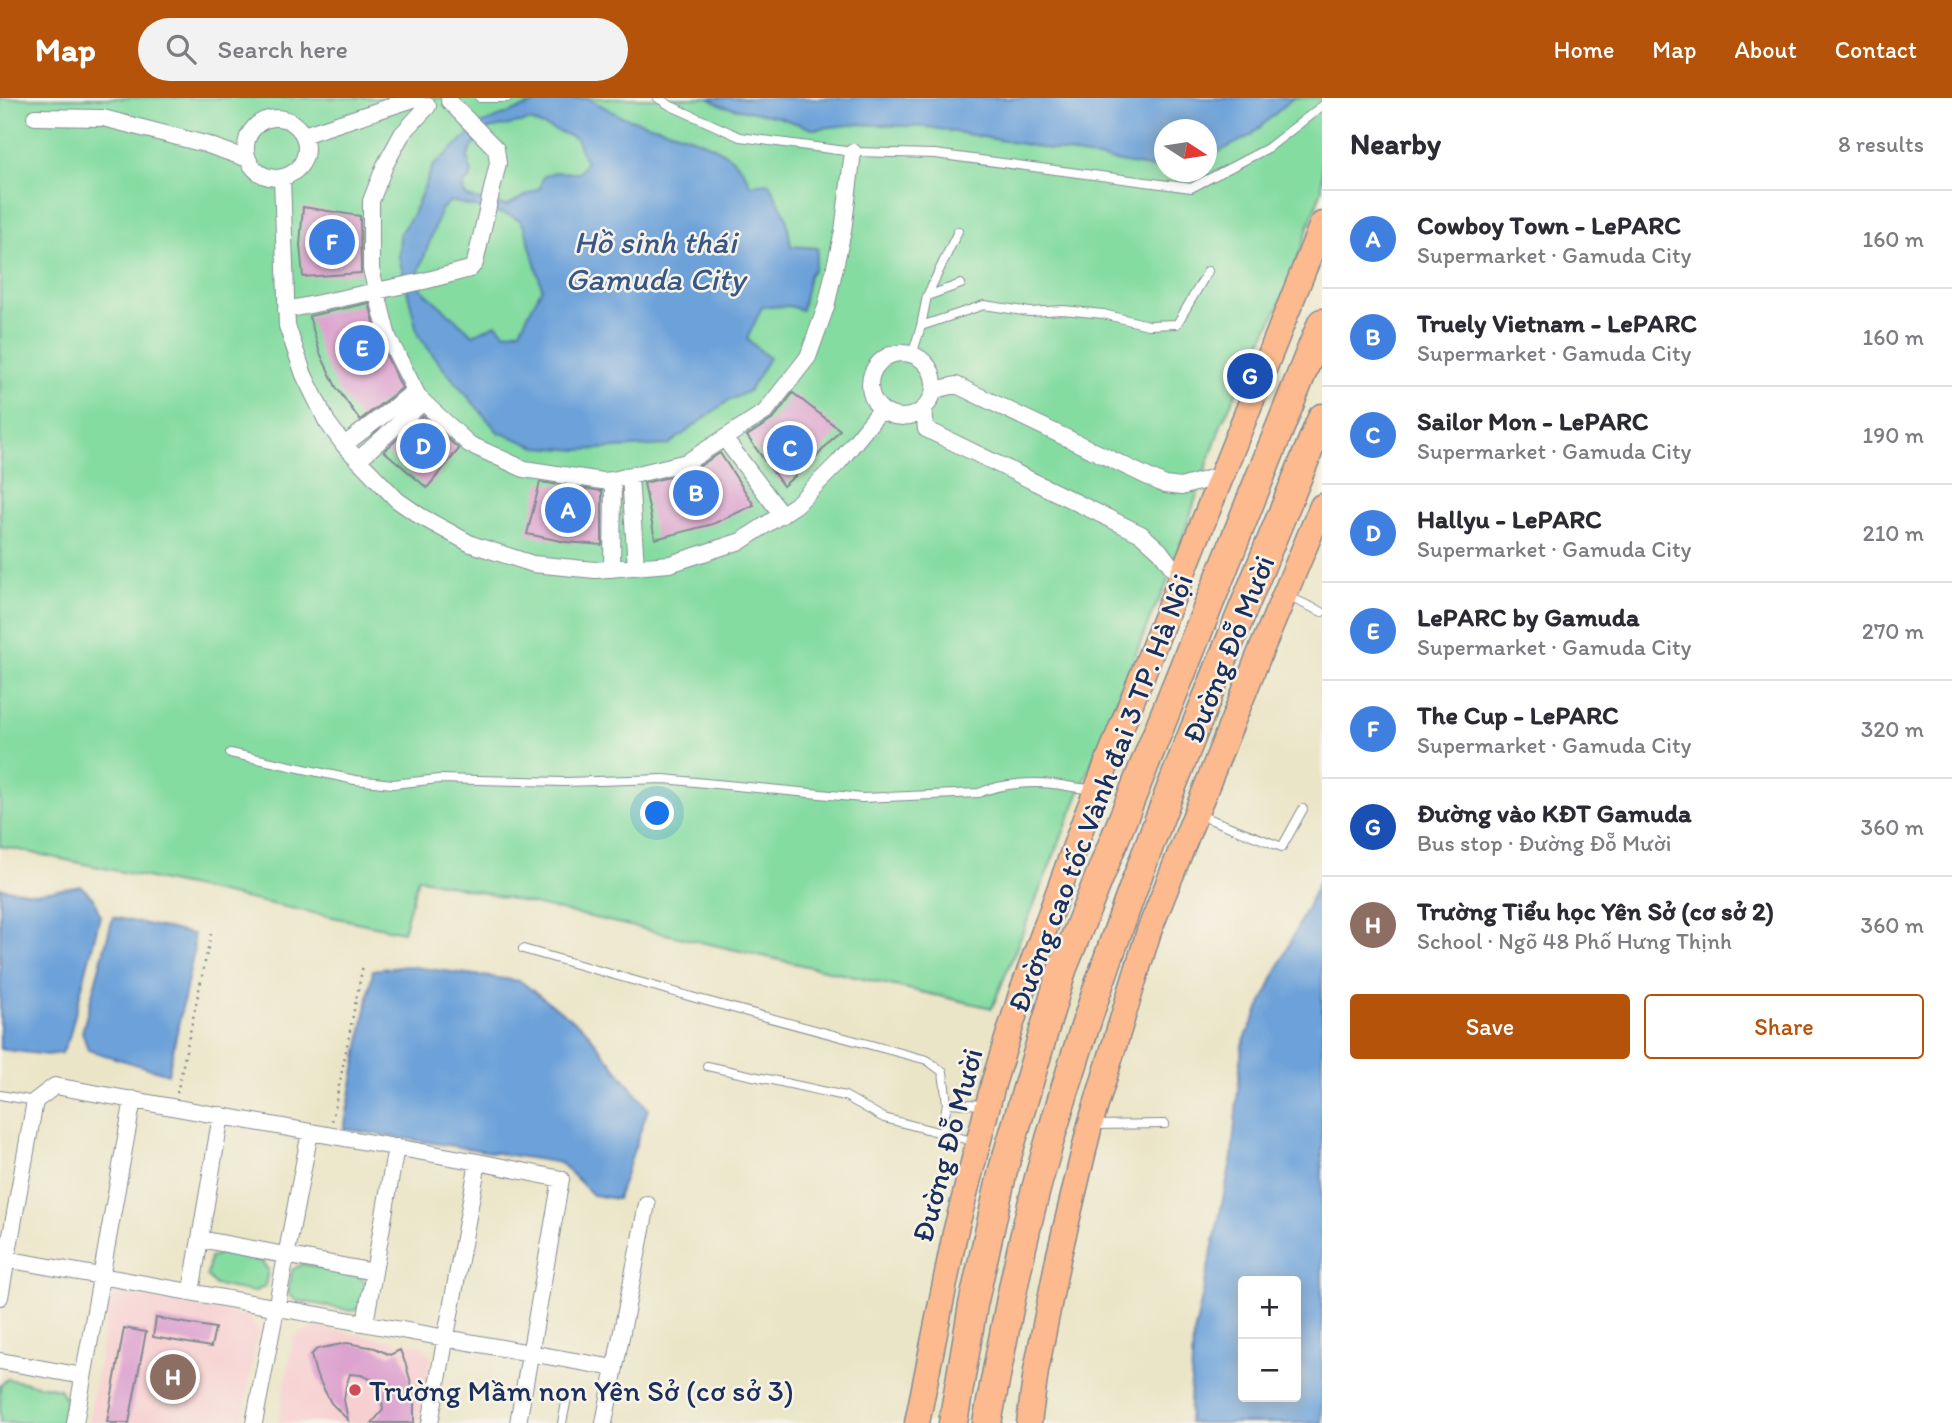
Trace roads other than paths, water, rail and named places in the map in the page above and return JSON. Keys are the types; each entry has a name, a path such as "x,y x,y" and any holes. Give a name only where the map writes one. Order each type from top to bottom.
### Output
{"highway":[{"name":"Đường cao tốc Vành đai 3 TP. Hà Nội","path":"953,1423 973,1305 1003,1170 1062,971 1322,323"},
{"path":"987,1423 1008,1312 1038,1179 1099,982 1162,814 1322,418"}],"main road":[{"name":"Đường Đỗ Mười","path":"917,1423 953,1239 988,1105 1021,994 1096,789 1322,225"},
{"name":"Đường Đỗ Mười","path":"1029,1423 1036,1371 1058,1259 1090,1125 1149,931 1284,594 1311,541 1322,506"}],"street":[{"path":"286,310 471,269 475,263 498,155 496,149 449,100 437,108 422,101 303,135"},
{"path":"422,101 385,165 371,201 371,269 388,337 419,396 469,444 524,469 602,481 687,462 765,412 807,356 826,307 843,231 853,152"},
{"path":"35,117 103,118 205,144 247,159 261,174 282,177 296,170 301,164 306,150 303,135 293,123 286,120 264,120 252,129 248,136 247,159"},
{"path":"282,177 287,326 304,374 327,422 344,445 397,499 420,516 471,544 533,564 595,570 670,564 741,541 796,505 839,462 880,411"},
{"path":"924,410 902,418 880,411 869,391 872,368 890,353 913,352 931,367 935,390 924,410 926,429 1141,534 1160,551 1181,579"},
{"path":"935,390 956,385 1165,485 1181,487 1222,475"},
{"path":"344,445 419,396"},
{"path":"358,460 419,396"},
{"path":"721,440 778,517"},
{"path":"630,476 636,567"},
{"path":"612,569 613,480"},
{"path":"0,1297 3,1259 35,1101 55,1086 561,1179 518,1423"},
{"path":"75,1423 133,1099"},
{"path":"191,1292 221,1115"},
{"path":"254,1423 310,1132"},
{"path":"365,1323 396,1147"},
{"path":"430,1423 478,1162"},
{"path":"604,1423 647,1204"},
{"path":"200,1239 374,1272"},
{"path":"3,1259 614,1368"},
{"path":"0,1361 83,1376"}],"lane":[{"path":"480,98 507,98"},
{"path":"658,98 740,137 853,152 935,153 1192,188 1268,148 1322,106"},
{"path":"913,352 927,296 958,231"},
{"path":"921,326 984,306 1030,312 1063,310 1103,314 1148,325 1177,324 1208,271"},
{"path":"927,296 961,284"},
{"path":"1284,594 1322,612"},
{"path":"230,752 355,780 393,784 439,779 564,782 664,779 862,798 979,793 1019,784 1058,784 1079,789 1096,789"},
{"path":"1195,813 1282,848 1303,809"},
{"path":"523,949 927,1059 943,1072 947,1103 942,1132"},
{"path":"707,1066 845,1096 884,1118 978,1142"},
{"path":"0,1095 35,1101"},
{"path":"947,1103 988,1105"},
{"path":"1090,1125 1165,1125"},
{"path":"562,1423 566,1403"}],"water":[{"name":"Hồ sinh thái Gamuda City","path":"549,98 587,99 621,116 676,132 714,147 730,157 743,170 750,185 769,183 786,216 791,246 818,248 802,310 789,306 762,307 747,339 769,358 749,391 728,401 668,445 580,450 537,447 498,432 418,335 399,257 400,233 412,216 433,166 480,124","holes":["530,121 576,138 586,162 579,173 554,172 543,177 540,188 506,206 467,197 463,190 464,183 470,179 472,172 468,159 474,145 488,129","450,201 512,216 520,220 525,228 542,288 520,330 505,333 496,324 473,335 420,288 419,271 441,210"]},
{"path":"708,98 1293,98 1250,136 1217,153 1217,119 1154,119 1154,168 928,127 858,124 813,129 778,117 723,106"},
{"path":"1322,875 1322,1423 1189,1423 1193,1339 1232,1157 1242,1045"},
{"path":"81,886 94,899 100,916 69,1038 62,1053 47,1055 0,1049 0,888 35,893"},
{"path":"113,917 193,934 194,951 168,1074 88,1050 82,1032"},
{"path":"407,966 520,981 585,1029 648,1109 617,1199 593,1195 561,1163 344,1129 373,970"}],"place":[{"name":"The Cup - LePARC","path":"332,242"},
{"name":"LePARC by Gamuda","path":"362,348"},
{"name":"Đường vào KĐT Gamuda","path":"1250,376"},
{"name":"Hallyu - LePARC","path":"423,446"},
{"name":"Sailor Mon - LePARC","path":"790,448"},
{"name":"Truely Vietnam - LePARC","path":"696,493"},
{"name":"Cowboy Town - LePARC","path":"568,510"},
{"name":"Trường Tiểu học Yên Sở (cơ sở 2)","path":"173,1377"},
{"name":"Trường Mầm non Yên Sở (cơ sở 3)","path":"355,1390"}]}
